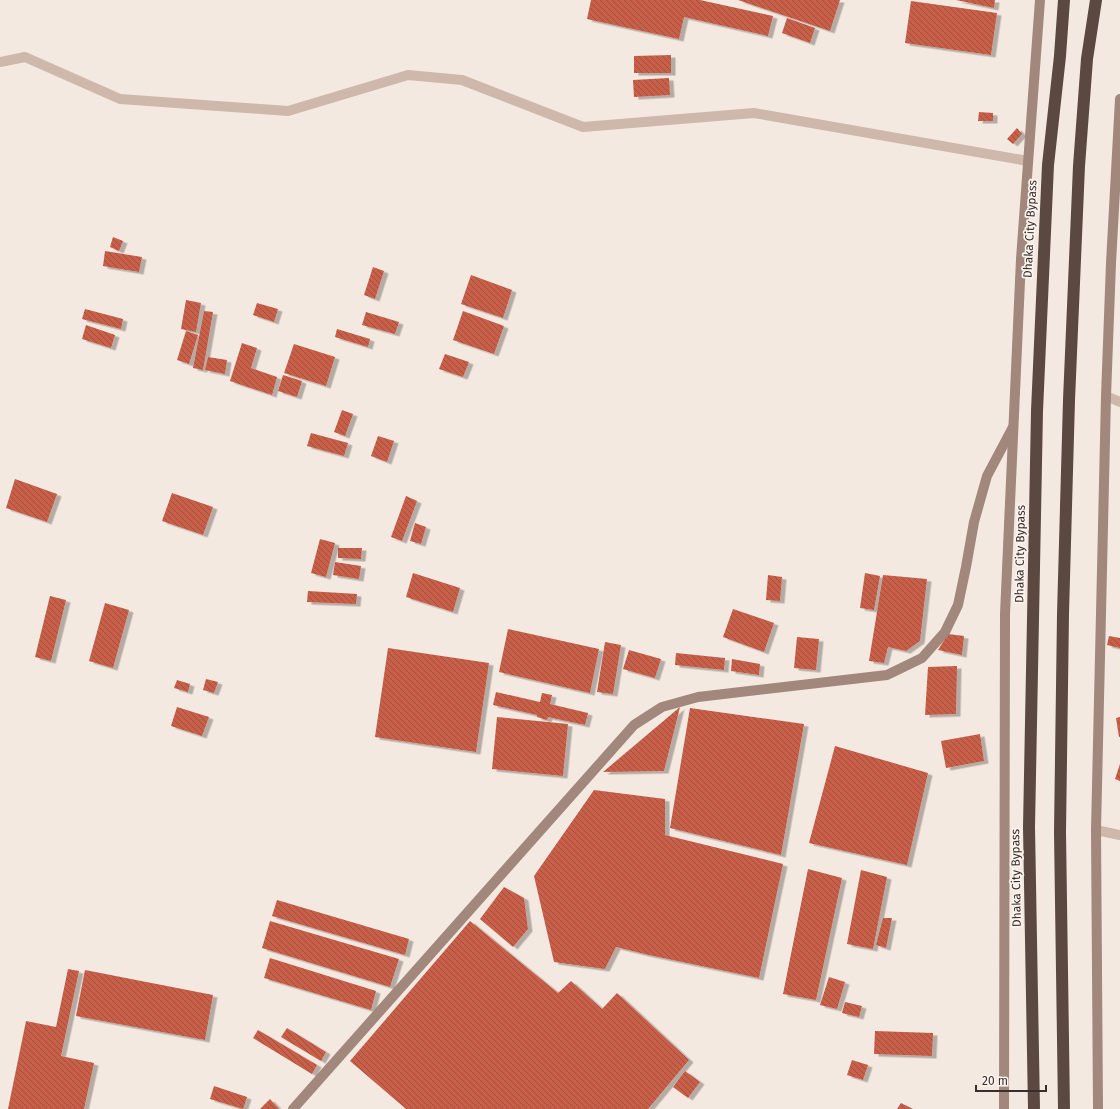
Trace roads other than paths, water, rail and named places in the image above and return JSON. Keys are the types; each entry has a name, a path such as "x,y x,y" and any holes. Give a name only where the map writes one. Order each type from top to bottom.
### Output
{"highway":[{"name":"Dhaka City Bypass","path":"1034,1109 1029,827 1037,412 1048,165 1060,56 1064,0"},
{"path":"1064,1109 1060,832 1062,614 1079,166 1087,59 1096,0"}],"main road":[{"path":"1004,1109 1005,614 1021,259 1040,0"},
{"path":"1098,1109 1096,830 1106,396 1111,263 1120,99"},
{"path":"292,1109 634,725 662,707 698,697 887,675 922,658 945,632 958,605 974,522 987,476 1014,425"}],"street":[{"path":"0,62 25,57 120,99 288,111 408,75 462,80 583,127 754,113 1028,161"},
{"path":"1106,396 1120,402"},
{"path":"1096,830 1120,835"}]}
